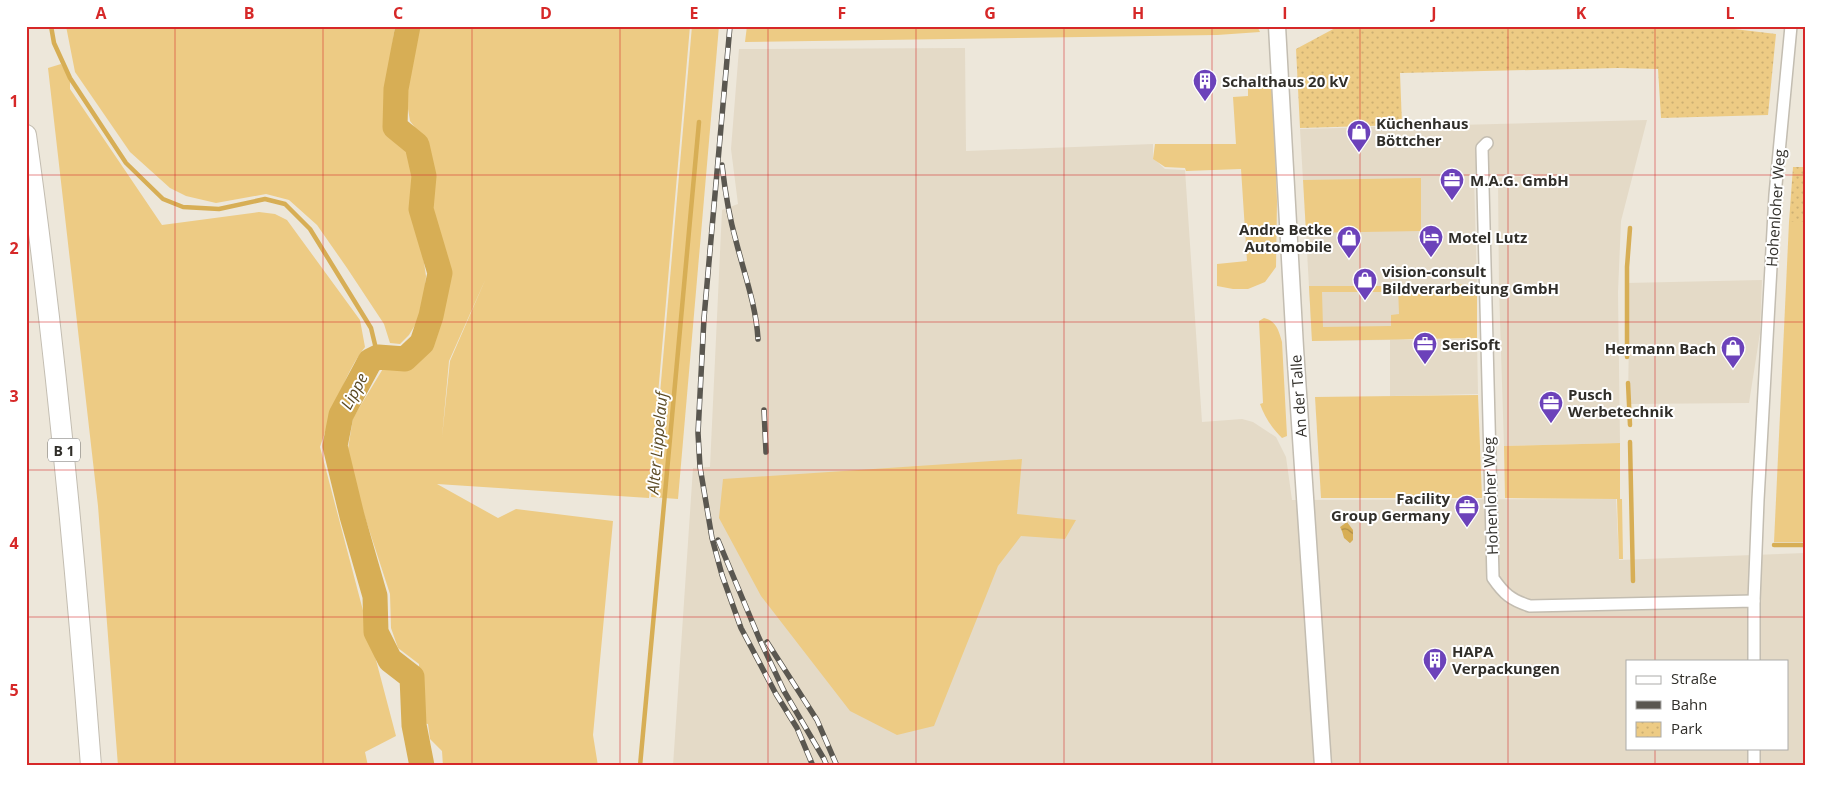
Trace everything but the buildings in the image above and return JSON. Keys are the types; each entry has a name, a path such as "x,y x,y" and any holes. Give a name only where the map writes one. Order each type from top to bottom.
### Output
{"highway":[{"name":"B 1","path":"26,135 44,265 75,556 91,766"}],"street":[{"name":"An der Talle","path":"1277,26 1295,348 1323,766"},
{"name":"Hohenloher Weg","path":"1754,660 1758,500 1775,195 1790,26"},
{"name":"Hohenloher Weg","path":"1487,143 1482,148 1493,578 1503,592 1517,602 1530,606 1754,600"},
{"path":"1754,750 1754,766"}],"shaded area":[{"path":"965,48 966,151 1153,144 1153,158 1165,169 1185,170 1202,422 1242,419 1253,422 1276,437 1286,457 1292,500 1616,499 1619,560 1805,553 1805,766 673,766 693,468 710,467 722,210 738,204 731,149 739,49"},
{"path":"1647,120 1621,221 1618,292 1620,443 1504,446 1498,178 1568,175 1474,177 1477,284 1410,285 1410,339 1397,340 1477,339 1478,394 1390,396 1390,340 1312,341 1306,233 1420,230 1312,180 1303,180 1300,129"},
{"path":"1762,280 1760,333 1749,403 1628,404 1629,331 1626,283"}],"green space":[{"path":"66,26 395,26 386,87 387,130 409,150 416,178 411,210 422,249 426,276 423,312 409,335 400,344 390,343 384,324 317,225 289,200 266,194 216,203 186,196 170,188 130,152 75,72"},
{"path":"417,26 690,26 649,498 437,484 498,518 516,509 613,521 593,735 598,766 443,766 442,751 430,739 428,724 421,723 419,664 398,648 391,628 390,594 347,455 353,418 384,367 404,363 423,347 438,320 445,275 439,246 427,209 426,142 410,121 405,91","holes":["486,278 450,361 442,437 449,361"]},
{"path":"692,26 719,26 678,499 651,497"},
{"path":"747,26 1257,26 1260,32 1217,35 745,42"},
{"path":"1709,26 1776,34 1768,115 1661,118 1658,69 1618,68 1400,73 1402,125 1300,128 1296,49 1337,27"},
{"path":"61,64 70,80 70,89 162,225 259,212 275,214 287,220 360,320 365,347 345,381 320,447 396,736 365,752 368,766 118,766 98,506 48,68"},
{"path":"1248,84 1263,84 1270,87 1273,94 1277,201 1276,267 1265,282 1248,289 1233,289 1217,286 1217,264 1247,261 1241,169 1186,171 1185,168 1165,167 1153,159 1155,144 1236,144 1233,97 1248,96"},
{"path":"1793,167 1805,167 1805,222 1789,222"},
{"path":"1421,178 1421,231 1306,233 1303,180"},
{"path":"1789,222 1805,222 1805,542 1774,542"},
{"path":"1477,284 1477,338 1312,341 1309,286 1392,286 1392,292 1322,292 1323,327 1391,326 1391,315 1399,314 1398,286"},
{"path":"1264,318 1275,324 1282,342 1287,436 1282,438 1269,422 1260,404 1263,403 1259,321"},
{"path":"1478,395 1482,498 1321,498 1315,397"},
{"path":"1620,443 1620,499 1622,499 1623,559 1619,559 1617,499 1505,498 1504,446"},
{"path":"1022,459 1017,514 1076,520 1065,539 1021,536 998,566 934,726 897,735 850,711 761,596 719,518 723,479"}],"water":[{"path":"1347,522 1353,530 1353,540 1350,543 1344,538 1340,527"}],"waterway":[{"path":"51,26 54,43 70,78 126,163 163,199 183,207 219,209 265,199 285,204 310,229 371,328 378,357"},
{"name":"Lippe","path":"408,26 396,89 395,127 417,145 424,176 421,209 440,273 431,316 422,343 405,359 378,357 370,361 341,415 335,446 352,516 375,596 376,632 390,660 412,677 414,725 422,766"},
{"name":"Alter Lippelauf","path":"640,766 699,122"},
{"path":"1627,357 1627,267 1630,228"},
{"path":"1628,383 1630,425"},
{"path":"1630,442 1633,581"},
{"path":"1774,545 1805,545"}],"railway":[{"path":"730,26 704,318 698,433 700,467 712,538 722,575 741,628 776,694 797,728 813,766"},
{"path":"722,165 729,213 752,301 758,339"},
{"path":"764,410 766,452"},
{"path":"718,540 759,638 784,691 827,766"},
{"path":"767,642 817,720 837,766"}],"place":[{"name":"Schalthaus 20 kV","path":"1205,102"},
{"name":"Küchenhaus Böttcher","path":"1359,153"},
{"name":"M.A.G. GmbH","path":"1452,201"},
{"name":"Motel Lutz","path":"1431,258"},
{"name":"Andre Betke Automobile","path":"1349,259"},
{"name":"vision-consult Bildverarbeitung GmbH","path":"1365,301"},
{"name":"SeriSoft","path":"1425,365"},
{"name":"Hermann Bach","path":"1733,369"},
{"name":"Pusch Werbetechnik","path":"1551,424"},
{"name":"Facility Group Germany","path":"1467,528"},
{"name":"HAPA Verpackungen","path":"1435,681"}]}
